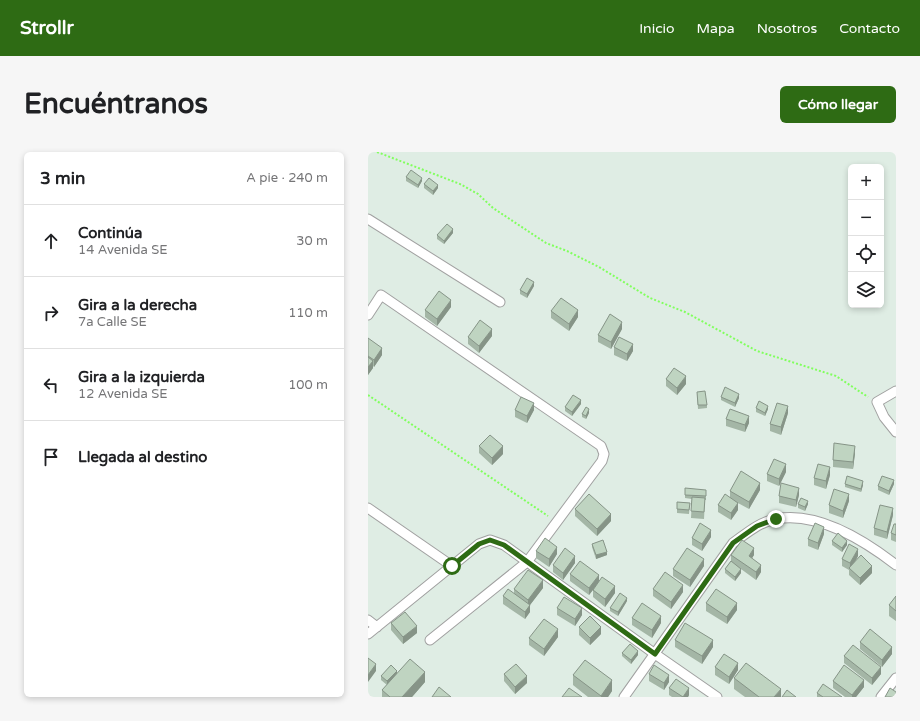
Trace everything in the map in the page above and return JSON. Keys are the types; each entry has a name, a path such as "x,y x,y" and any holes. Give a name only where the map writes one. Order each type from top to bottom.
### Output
{"street":[{"path":"368,219 500,302"},
{"path":"368,315 381,295 601,446 604,454 602,461 527,562 430,640"},
{"path":"896,391 876,402 884,417 896,432"},
{"path":"368,508 452,566"},
{"path":"624,697 733,543 757,526 776,519 803,518 836,528 875,549 896,565"},
{"path":"368,634 479,544 490,540 504,545 717,697"},
{"path":"368,620 377,627"},
{"path":"881,697 896,678"}],"path":[{"path":"377,152 460,184 478,194 493,208 546,243 568,251 599,267 650,298 685,312 757,351 836,376 876,402"},
{"path":"368,395 558,522"}],"building":[{"path":"411,170 422,178 418,185 406,177"},
{"path":"429,178 438,185 433,191 424,184"},
{"path":"447,224 453,229 444,241 437,235"},
{"path":"527,278 534,282 527,294 520,290"},
{"path":"439,291 451,300 437,319 425,310"},
{"path":"561,298 578,310 569,324 551,311"},
{"path":"610,314 622,322 611,342 598,335"},
{"path":"480,320 492,329 479,346 468,337"},
{"path":"619,337 633,344 627,354 614,347"},
{"path":"368,338 382,348 374,360 368,356"},
{"path":"368,357 373,361 368,367"},
{"path":"674,368 686,376 677,388 666,379"},
{"path":"725,387 739,394 735,403 721,397"},
{"path":"705,391 707,405 698,405 697,392"},
{"path":"573,395 581,400 572,412 565,407"},
{"path":"521,397 534,403 527,416 515,410"},
{"path":"759,401 768,406 765,413 756,408"},
{"path":"777,403 788,406 781,427 770,424"},
{"path":"586,407 589,409 586,416 582,414"},
{"path":"730,409 749,416 745,425 726,419"},
{"path":"490,435 503,446 492,458 479,446"},
{"path":"834,443 855,446 853,462 833,460"},
{"path":"774,459 786,464 779,479 767,474"},
{"path":"818,464 830,467 826,481 814,478"},
{"path":"741,471 760,483 749,502 730,491"},
{"path":"847,476 863,481 861,489 845,484"},
{"path":"882,476 894,480 889,491 878,486"},
{"path":"781,483 799,488 796,500 779,496"},
{"path":"685,488 706,490 706,496 685,495"},
{"path":"834,489 849,494 843,511 829,505"},
{"path":"589,494 611,514 597,529 575,509"},
{"path":"725,494 738,503 731,513 718,505"},
{"path":"692,497 705,498 704,512 691,511"},
{"path":"801,498 808,501 805,507 798,504"},
{"path":"677,502 690,503 689,510 677,509"},
{"path":"880,505 893,508 887,532 874,528"},
{"path":"700,523 711,530 702,544 692,538"},
{"path":"815,523 824,527 818,543 808,539"},
{"path":"894,524 896,524 896,535 891,533"},
{"path":"838,533 847,541 842,548 832,541"},
{"path":"545,538 557,547 549,559 536,551"},
{"path":"603,540 607,552 596,555 592,544"},
{"path":"742,540 754,548 749,556 761,565 756,572 731,555"},
{"path":"849,544 858,549 850,563 842,559"},
{"path":"565,548 575,556 563,573 553,565"},
{"path":"687,548 704,559 690,580 673,569"},
{"path":"861,555 872,566 860,578 849,568"},
{"path":"580,561 599,575 589,588 570,574"},
{"path":"731,561 741,569 735,577 725,569"},
{"path":"528,570 543,580 528,600 514,589"},
{"path":"665,572 683,585 671,602 653,589"},
{"path":"602,577 615,586 605,599 593,590"},
{"path":"508,589 530,605 525,612 503,596"},
{"path":"716,589 737,603 727,617 706,603"},
{"path":"620,593 627,598 618,612 610,608"},
{"path":"896,596 896,611 889,605"},
{"path":"564,597 582,608 575,619 557,608"},
{"path":"642,603 661,616 652,630 632,618"},
{"path":"405,612 417,626 403,637 391,623"},
{"path":"590,616 601,627 590,638 579,627"},
{"path":"544,619 558,629 544,649 529,638"},
{"path":"685,623 713,640 702,656 675,640"},
{"path":"870,629 892,647 882,660 860,642"},
{"path":"630,644 638,651 631,660 622,653"},
{"path":"853,645 881,667 872,678 844,656"},
{"path":"724,654 738,663 729,677 715,667"},
{"path":"368,658 376,664 368,675"},
{"path":"410,659 425,672 402,697 390,697 382,690"},
{"path":"585,660 612,680 601,696 573,675"},
{"path":"746,663 781,689 774,697 759,697 734,678"},
{"path":"516,664 527,676 515,687 504,674"},
{"path":"391,665 397,671 387,681 381,676"},
{"path":"654,665 669,675 664,683 649,674"},
{"path":"844,665 864,680 852,695 833,681"},
{"path":"676,679 689,688 683,697 669,688"},
{"path":"823,684 842,697 823,697 817,693"},
{"path":"439,687 451,697 432,697"},
{"path":"569,688 582,697 562,697"},
{"path":"890,688 896,692 896,697 885,697"},
{"path":"787,690 796,697 782,697"}],"route":[{"path":"452,566 479,544 490,540 504,545 655,654 733,543 757,526 776,519"}]}
